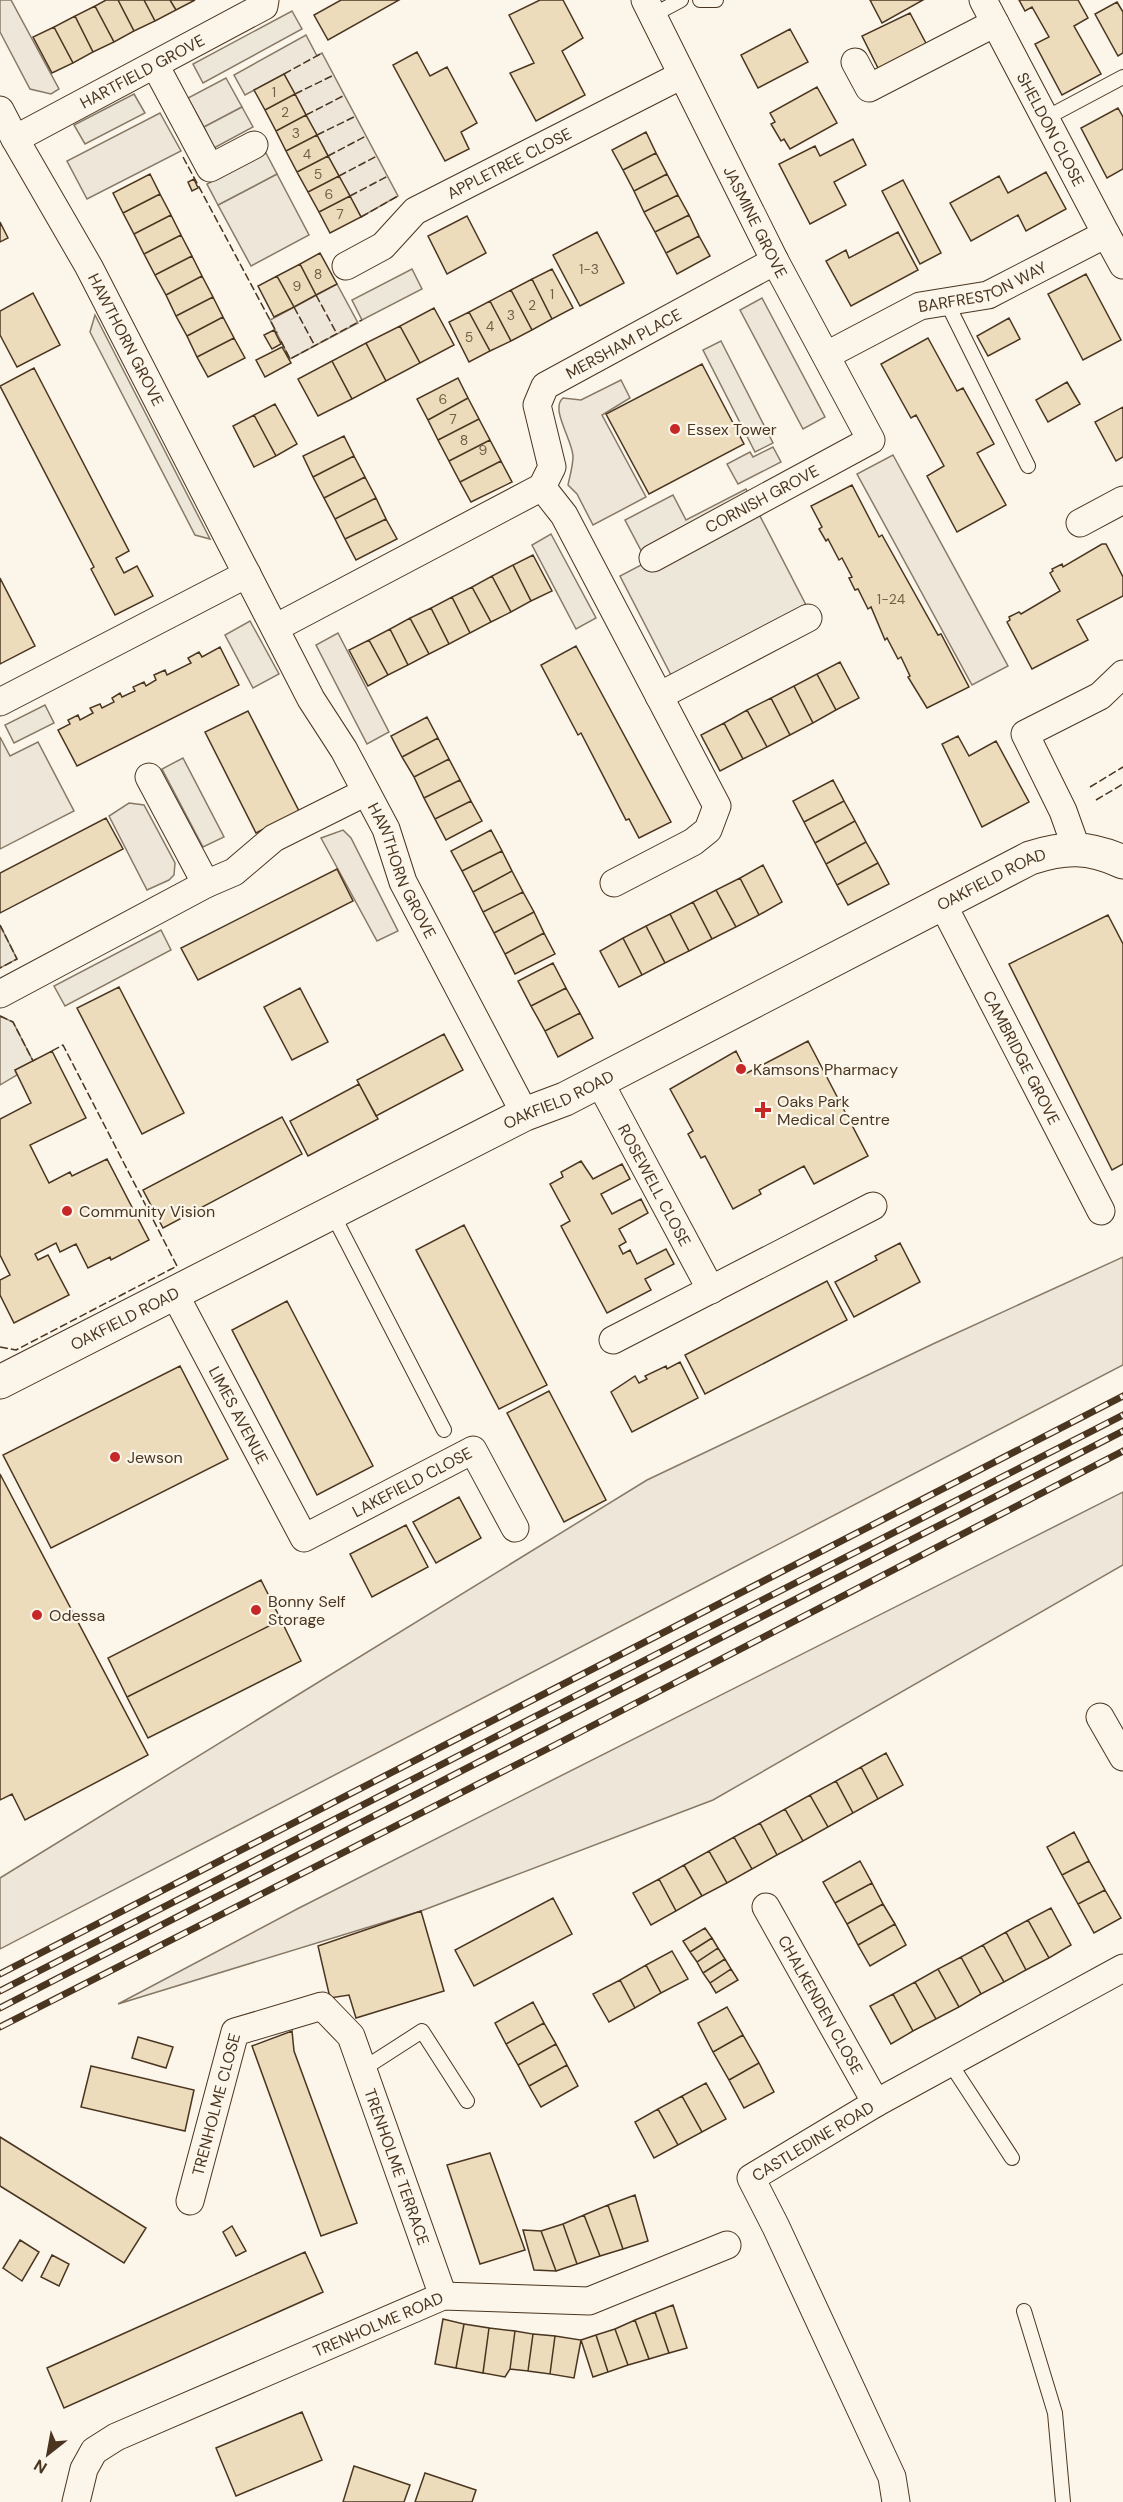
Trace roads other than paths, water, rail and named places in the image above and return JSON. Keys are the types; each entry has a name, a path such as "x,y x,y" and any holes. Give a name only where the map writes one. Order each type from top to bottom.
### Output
{"street":[{"name":"HARTFIELD GROVE","path":"15,139 264,6 265,0"},
{"name":"JASMINE GROVE","path":"649,8 775,261 871,440"},
{"name":"SHELDON CLOSE","path":"855,62 870,87 989,11 1106,234"},
{"path":"155,65 210,168 254,145"},
{"name":"APPLETREE CLOSE","path":"346,266 383,246 415,211 682,75"},
{"name":"HAWTHORN GROVE","path":"0,110 89,267 311,699 344,750 386,829 403,882 525,1114"},
{"path":"1106,234 1123,265"},
{"name":"BARFRESTON WAY","path":"827,355 920,306 988,295 1106,234"},
{"name":"MERSHAM PLACE","path":"547,477 537,405 545,386 775,261"},
{"name":"CORNISH GROVE","path":"652,558 871,440"},
{"path":"275,628 547,477 564,515 717,806 708,830 693,842 614,883"},
{"path":"1080,523 1123,500"},
{"path":"0,702 247,574"},
{"path":"659,696 808,618"},
{"path":"1077,850 1063,811 1025,734 1100,696 1123,674"},
{"path":"149,777 206,884"},
{"path":"0,994 206,884 234,872 274,838 366,792"},
{"name":"OAKFIELD ROAD","path":"0,1382 331,1211 525,1114 565,1099 1029,858 1058,850 1077,850 1110,856 1123,862"},
{"name":"CAMBRIDGE GROVE","path":"942,903 1101,1211"},
{"name":"ROSEWELL CLOSE","path":"599,1081 711,1290"},
{"path":"613,1340 873,1206"},
{"name":"LIMES AVENUE","path":"174,1293 304,1538"},
{"name":"LAKEFIELD CLOSE","path":"304,1538 473,1450 514,1528"},
{"path":"1100,1717 1123,1757"},
{"name":"CHALKENDEN CLOSE","path":"766,1907 876,2103"},
{"name":"CASTLEDINE ROAD","path":"896,2502 892,2477 782,2238 751,2178 876,2103 1123,1968"},
{"name":"TRENHOLME CLOSE","path":"190,2201 235,2032 322,2006 351,2036"},
{"name":"TRENHOLME TERRACE","path":"351,2036 443,2296"},
{"name":"TRENHOLME ROAD","path":"76,2502 84,2469 94,2451 116,2437 443,2296 589,2301 727,2245"}],"lane":[{"path":"649,8 681,0"},
{"path":"700,0 716,0"},
{"path":"1046,118 1123,76"},
{"path":"946,302 1028,466"},
{"path":"331,1211 444,1430"},
{"path":"363,2069 422,2031 467,2101"},
{"path":"950,2063 1012,2158"},
{"path":"1024,2311 1055,2413 1063,2502"}],"railway":[{"path":"0,1974 1123,1396"},
{"path":"0,1991 1123,1415"},
{"path":"0,2008 1123,1431"},
{"path":"0,2027 555,1745 1123,1451"}],"place":[{"name":"Essex Tower","path":"675,429"},
{"name":"Kamsons Pharmacy","path":"741,1069"},
{"name":"Oaks Park Medical Centre","path":"763,1110"},
{"name":"Community Vision","path":"67,1211"},
{"name":"Jewson","path":"115,1457"},
{"name":"Bonny Self Storage","path":"256,1610"},
{"name":"Odessa","path":"37,1615"}]}
